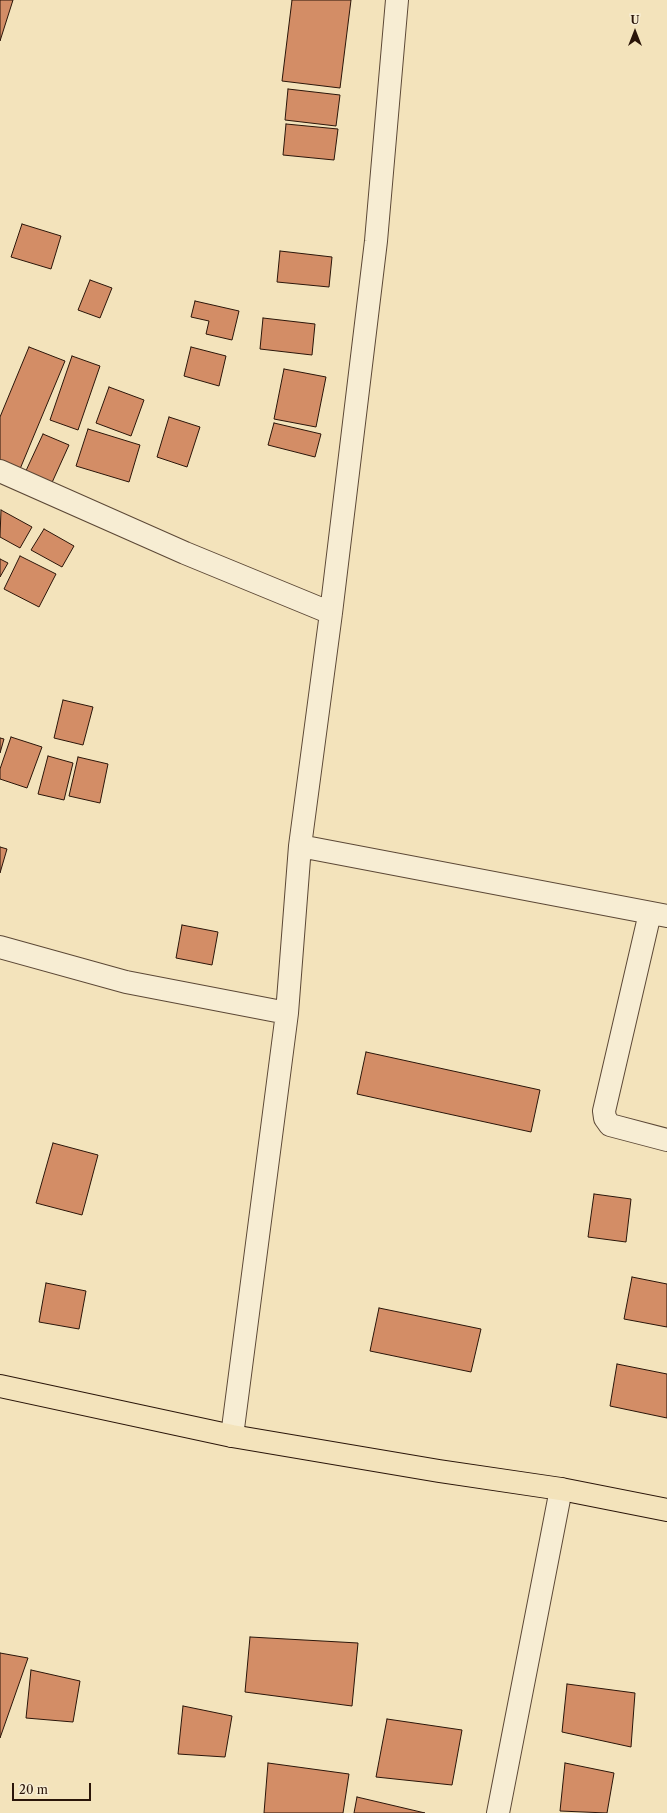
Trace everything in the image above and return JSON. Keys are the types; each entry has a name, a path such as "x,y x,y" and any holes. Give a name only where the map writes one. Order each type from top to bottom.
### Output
{"main road":[{"path":"0,1386 232,1436 439,1472 561,1489 667,1510"}],"street":[{"path":"232,1436 287,1013 300,846 331,613 376,241 397,0"},
{"path":"0,471 185,553 331,613"},
{"path":"300,846 659,914 604,1111 605,1118 610,1125 667,1140"},
{"path":"0,947 126,982 287,1013"},
{"path":"498,1813 561,1489"}],"building":[{"path":"0,0 13,0 0,41"},
{"path":"292,0 351,0 340,88 282,81"},
{"path":"288,89 340,95 336,126 285,120"},
{"path":"286,124 338,129 334,160 283,155"},
{"path":"22,224 61,236 51,269 11,257"},
{"path":"280,251 332,257 329,287 277,282"},
{"path":"90,280 112,288 100,318 78,310"},
{"path":"195,301 239,311 232,340 206,334 209,321 191,317"},
{"path":"263,318 315,324 312,355 260,349"},
{"path":"29,347 65,361 20,469 0,461 0,417"},
{"path":"191,347 226,356 219,386 184,376"},
{"path":"72,356 100,366 78,430 50,420"},
{"path":"284,369 326,377 316,427 274,419"},
{"path":"109,387 144,400 131,436 96,423"},
{"path":"169,417 200,427 187,467 157,457"},
{"path":"274,423 321,434 315,457 268,445"},
{"path":"88,429 140,445 129,482 76,466"},
{"path":"43,434 69,445 50,487 24,475"},
{"path":"1,510 32,527 20,548 0,537"},
{"path":"44,529 74,546 62,567 31,550"},
{"path":"20,556 56,574 39,607 4,589"},
{"path":"0,559 8,563 0,577"},
{"path":"63,700 93,707 83,745 54,738"},
{"path":"11,737 42,747 27,788 0,779 0,769"},
{"path":"0,738 4,739 0,753"},
{"path":"48,756 73,763 64,800 38,794"},
{"path":"78,757 108,764 100,803 69,796"},
{"path":"0,847 7,849 0,873"},
{"path":"182,925 218,932 212,965 176,958"},
{"path":"366,1052 540,1090 531,1132 357,1094"},
{"path":"53,1143 98,1155 82,1215 36,1203"},
{"path":"594,1194 631,1199 626,1242 588,1237"},
{"path":"632,1277 667,1284 667,1327 624,1319"},
{"path":"46,1283 86,1291 79,1329 39,1322"},
{"path":"379,1308 481,1329 471,1372 370,1351"},
{"path":"617,1364 667,1374 667,1418 610,1406"},
{"path":"250,1637 358,1643 352,1706 245,1692"},
{"path":"0,1653 28,1658 0,1738"},
{"path":"31,1670 80,1681 73,1722 26,1718"},
{"path":"567,1684 635,1693 631,1747 562,1732"},
{"path":"183,1706 232,1716 225,1757 178,1754"},
{"path":"387,1719 462,1730 452,1785 376,1777"},
{"path":"268,1763 349,1774 343,1813 264,1813"},
{"path":"565,1763 614,1773 607,1813 560,1811"},
{"path":"357,1797 425,1813 354,1813"}]}
